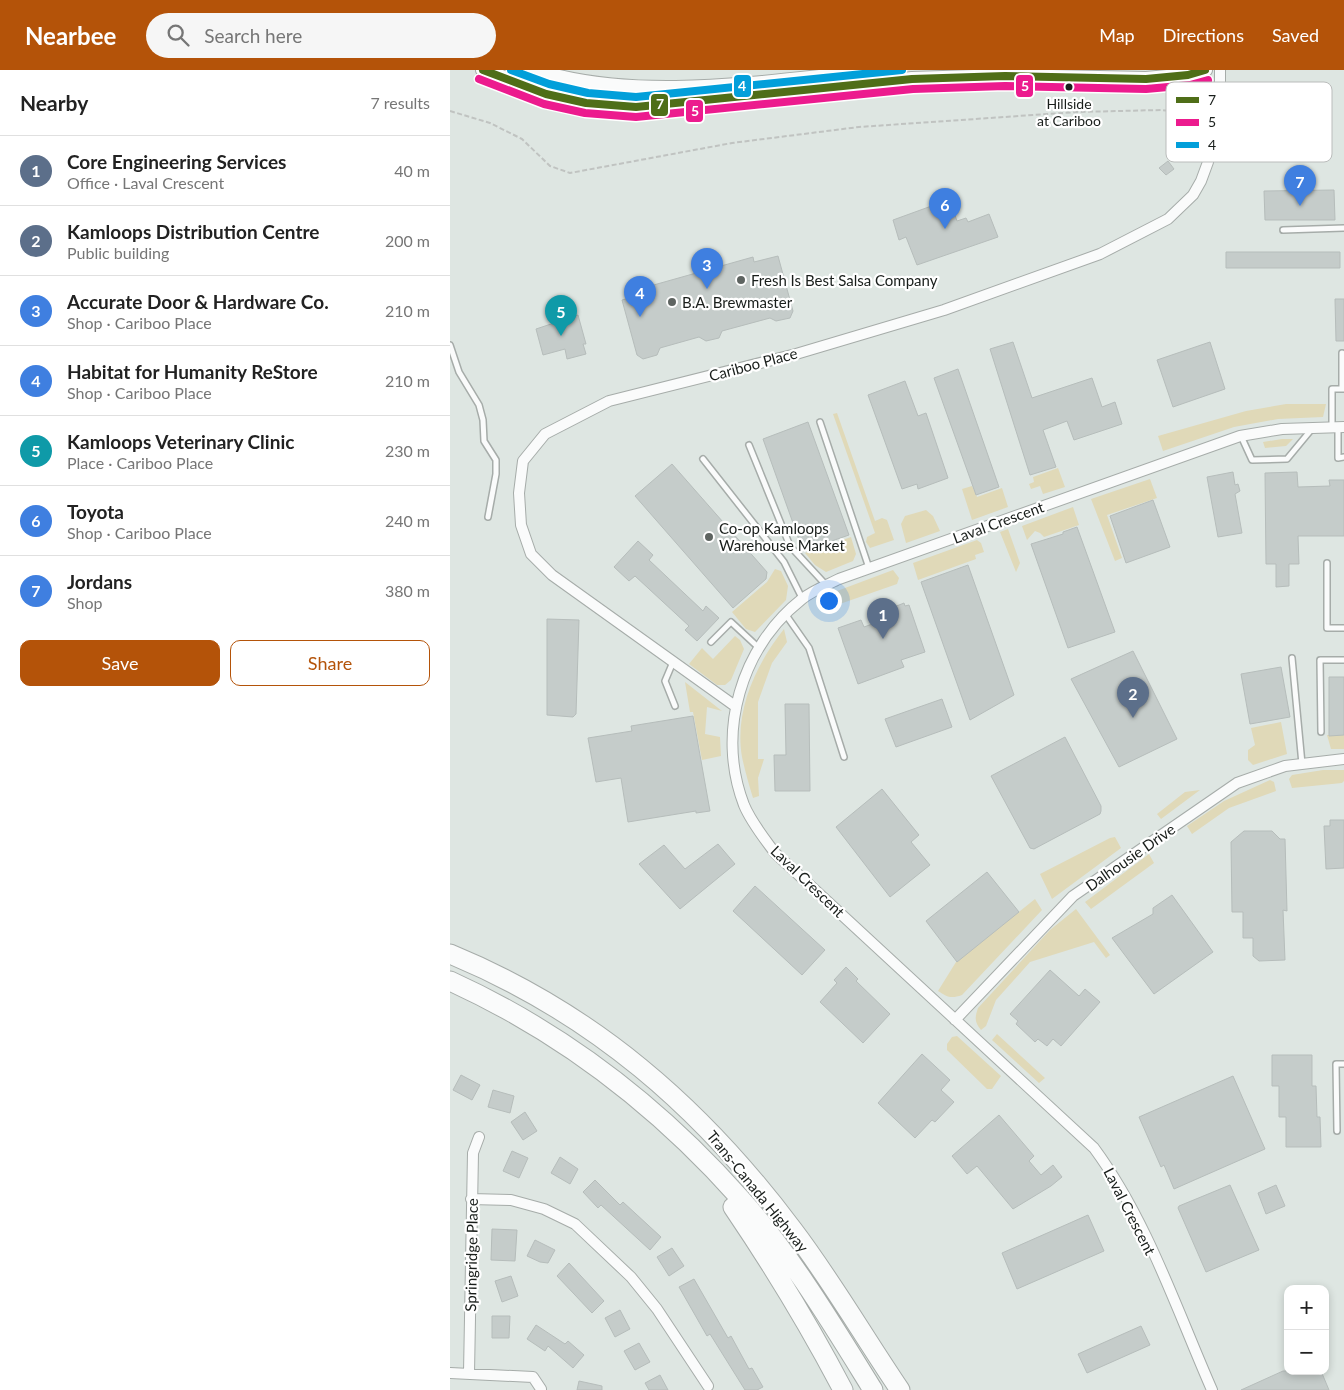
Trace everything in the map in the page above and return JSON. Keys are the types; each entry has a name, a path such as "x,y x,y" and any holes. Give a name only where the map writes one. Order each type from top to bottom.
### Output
{"highway":[{"name":"Trans-Canada Highway","path":"450,954 488,970 546,1001 638,1065 680,1101 720,1141 794,1231 900,1390"},
{"name":"Trans-Canada Highway","path":"450,980 528,1019 575,1050 622,1084 700,1157 740,1197 776,1243 873,1390"},
{"path":"700,1157 764,1254 823,1352 843,1390"}],"main road":[{"path":"483,70 546,94 586,103 636,107 912,80 1005,76 1146,79 1188,75 1205,70"},
{"path":"534,70 588,84 638,89 746,83 887,70"}],"street":[{"name":"Cariboo Place","path":"735,706 552,575 531,554 521,525 519,493 524,461 545,434 609,401 796,354 944,310 1100,254 1168,219 1193,195 1208,162"},
{"name":"Laval Crescent","path":"1212,1390 1140,1226 1117,1180 1094,1148 775,853 756,826 744,805 734,768 735,706 746,671 767,634 802,598 827,585 869,568 1240,436 1282,429 1338,427"},
{"name":"Dalhousie Drive","path":"955,1020 1073,896 1237,783 1285,766 1344,759"},
{"name":"Springridge Place","path":"469,1374 473,1153 479,1137"},
{"path":"472,1199 511,1200 544,1209 575,1224 631,1278 657,1309 708,1386"},
{"path":"450,1373 533,1377 541,1389"}],"lane":[{"path":"1283,230 1344,228"},
{"path":"450,346 459,372 479,405 483,420 484,441 496,460 496,474 488,517"},
{"path":"1342,353 1343,389 1332,389 1338,427 1338,458 1344,457"},
{"path":"820,422 869,568"},
{"path":"1240,436 1252,460 1287,458 1312,428"},
{"path":"750,446 790,546 827,585"},
{"path":"703,460 784,562 802,598"},
{"path":"1327,563 1327,628 1344,628"},
{"path":"786,615 809,648 844,757"},
{"path":"711,642 731,622 759,648"},
{"path":"1292,658 1302,764"},
{"path":"1321,732 1320,660 1344,660"},
{"path":"673,662 665,681 675,706"},
{"path":"1337,1130 1336,1064 1344,1064"}],"path":[{"path":"450,111 490,123 522,139 550,166 570,173 732,143 890,124 925,124 1114,111 1166,111"}],"shaded area":[{"path":"1286,404 1326,404 1323,417 1278,419 1234,427 1163,451 1158,436 1246,411"},
{"path":"837,413 875,521 882,518 887,520 894,540 870,548 866,542 867,537 875,533 833,414"},
{"path":"1293,439 1286,446 1265,448 1263,442"},
{"path":"1058,468 1065,487 1043,494 1040,486 1031,489 1029,484 1034,482 1033,477"},
{"path":"1150,479 1157,498 1107,515 1122,558 1115,561 1091,499"},
{"path":"972,486 977,497 1002,488 1008,507 972,520 962,489"},
{"path":"1073,507 1079,525 1044,537 1035,531 1027,540 1022,526"},
{"path":"926,510 933,516 940,531 906,543 901,524 905,516"},
{"path":"1008,529 1020,563 1016,572 1000,532"},
{"path":"851,537 856,554 853,561 826,572 815,565 805,553"},
{"path":"977,540 981,543 984,552 975,555 976,559 918,580 913,563"},
{"path":"775,569 781,571 788,586 786,600 755,632 746,629 732,612 767,582"},
{"path":"893,570 899,578 897,584 834,606 830,604 829,594"},
{"path":"784,629 787,642 772,663 758,702 758,759 764,759 758,778 759,796 753,798 742,757 740,740 744,706 764,657"},
{"path":"735,636 740,640 744,649 731,680 725,685 717,685 689,664 702,648 713,659"},
{"path":"685,682 722,711 707,707 705,734 720,737 721,756 702,760 693,712 690,712"},
{"path":"1281,722 1287,754 1253,765 1248,760 1248,750 1255,745 1251,728"},
{"path":"1327,735 1344,735 1344,749 1331,749"},
{"path":"1323,770 1344,770 1344,781 1342,783 1292,788 1289,779 1292,775"},
{"path":"1270,780 1274,782 1276,791 1229,808 1192,834 1187,826 1224,801"},
{"path":"1200,790 1161,819 1157,814 1185,792"},
{"path":"1115,837 1121,848 1052,899 1040,874"},
{"path":"1149,854 1154,863 1091,909 1085,902"},
{"path":"1035,899 1042,910 962,995 949,997 938,991 956,962"},
{"path":"1076,909 1110,955 1106,958 1094,942 1030,962 996,1000 986,1026 981,1030 976,1019 978,1008 1050,930"},
{"path":"997,1034 1045,1078 1039,1083 992,1040"},
{"path":"957,1036 1001,1076 992,1089 987,1089 947,1050 947,1044 952,1037"}],"building":[{"path":"1169,162 1174,169 1166,175 1159,168"},
{"path":"1334,190 1335,220 1265,220 1264,191"},
{"path":"937,204 940,212 952,207 957,221 966,218 968,222 989,214 998,237 917,265 906,237 899,240 893,220"},
{"path":"1226,252 1340,252 1340,268 1226,268"},
{"path":"778,256 793,311 790,318 776,321 770,318 722,331 719,338 706,341 699,337 660,348 657,355 643,359 637,355 622,300 645,294 643,288 753,257 754,262"},
{"path":"1335,299 1344,299 1344,341 1336,341"},
{"path":"578,315 586,344 583,344 586,354 567,359 565,349 543,355 536,329"},
{"path":"1013,342 1032,398 1092,378 1102,407 1115,402 1122,424 1074,440 1067,421 1043,430 1056,467 1030,475 990,349"},
{"path":"1210,342 1225,389 1173,407 1157,360"},
{"path":"958,369 999,487 976,495 934,378"},
{"path":"905,381 918,416 926,413 948,478 918,489 917,484 902,489 868,395"},
{"path":"808,422 849,535 803,551 763,439"},
{"path":"672,464 767,572 766,579 733,608 635,496"},
{"path":"1233,472 1235,485 1238,484 1240,491 1235,494 1242,533 1218,537 1207,477"},
{"path":"1297,472 1298,487 1330,486 1329,480 1344,480 1344,536 1298,536 1299,564 1289,564 1289,586 1276,587 1276,564 1266,564 1265,473"},
{"path":"1153,500 1170,547 1126,563 1110,516"},
{"path":"1077,527 1115,632 1068,648 1031,544 1063,534 1063,532"},
{"path":"638,541 653,555 649,560 703,611 706,606 719,618 697,641 685,630 689,626 635,576 629,581 614,567"},
{"path":"968,565 1014,695 970,720 921,582"},
{"path":"904,603 905,606 909,605 925,652 901,660 904,667 858,684 838,628 861,620 864,627 886,619 884,611"},
{"path":"547,619 579,620 576,714 573,717 547,715"},
{"path":"1133,651 1177,739 1119,767 1071,679"},
{"path":"1281,667 1290,717 1250,724 1241,674"},
{"path":"1329,677 1344,677 1344,735 1329,736"},
{"path":"942,699 952,727 896,747 885,719"},
{"path":"785,704 809,704 810,791 775,791 774,755 786,755"},
{"path":"693,716 710,811 696,813 696,811 628,822 621,778 596,782 588,738 632,731 631,726"},
{"path":"1065,737 1101,806 1101,811 1100,814 1034,849 1030,848 991,776"},
{"path":"882,789 919,835 911,842 930,865 890,897 836,827"},
{"path":"1330,820 1344,820 1344,868 1326,869 1324,826 1330,826"},
{"path":"1244,831 1272,831 1280,839 1285,839 1287,911 1283,910 1285,960 1259,961 1253,956 1253,938 1243,938 1243,912 1232,912 1231,842"},
{"path":"718,844 735,864 680,909 639,864 664,845 685,869"},
{"path":"987,872 1019,912 957,962 926,921"},
{"path":"755,886 825,950 802,975 733,911"},
{"path":"1172,895 1213,952 1154,994 1112,938 1153,914 1153,908"},
{"path":"846,967 858,979 856,981 890,1014 863,1043 820,1002 837,983 834,980"},
{"path":"1050,970 1079,996 1085,989 1100,1002 1061,1046 1053,1039 1047,1046 1038,1039 1035,1042 1016,1024 1018,1021 1010,1014"},
{"path":"922,1054 950,1080 941,1090 954,1102 935,1122 932,1120 915,1138 878,1103"},
{"path":"1272,1055 1312,1055 1312,1086 1316,1086 1317,1117 1320,1117 1321,1147 1286,1147 1286,1117 1279,1117 1279,1086 1272,1086"},
{"path":"461,1075 480,1085 472,1100 453,1090"},
{"path":"1233,1076 1265,1149 1174,1189 1164,1165 1161,1167 1139,1117"},
{"path":"493,1090 514,1096 510,1113 488,1107"},
{"path":"525,1112 537,1131 523,1140 511,1122"},
{"path":"999,1115 1034,1156 1029,1161 1041,1175 1053,1165 1062,1177 1051,1186 1013,1209 977,1166 967,1174 952,1156"},
{"path":"512,1151 528,1158 519,1178 503,1171"},
{"path":"560,1157 578,1169 570,1184 551,1173"},
{"path":"595,1180 620,1205 623,1202 661,1237 650,1250 601,1205 598,1208 583,1192"},
{"path":"1230,1185 1259,1250 1206,1272 1178,1208"},
{"path":"1276,1185 1285,1206 1266,1214 1258,1193"},
{"path":"1088,1215 1104,1251 1017,1289 1002,1253"},
{"path":"492,1229 517,1230 515,1261 491,1260"},
{"path":"535,1240 555,1250 548,1263 540,1262 527,1256"},
{"path":"672,1248 684,1266 669,1276 657,1257"},
{"path":"569,1263 604,1301 592,1313 557,1276"},
{"path":"511,1276 518,1296 502,1302 495,1281"},
{"path":"694,1279 728,1338 731,1336 749,1369 752,1368 763,1387 757,1390 745,1390 710,1334 707,1336 679,1287"},
{"path":"620,1310 630,1329 615,1337 605,1318"},
{"path":"492,1316 510,1316 509,1338 492,1338"},
{"path":"536,1325 565,1344 568,1341 584,1355 573,1368 548,1346 545,1351 527,1339"},
{"path":"1141,1326 1150,1345 1087,1373 1078,1354"},
{"path":"639,1343 650,1362 635,1370 624,1351"},
{"path":"1284,1371 1284,1375 1323,1375 1329,1390 1241,1390"},
{"path":"660,1375 668,1390 649,1390 645,1383"},
{"path":"579,1381 602,1386 602,1390 577,1390"}],"transit line":[{"name":"7","path":"483,70 546,94 586,103 636,107 912,79 1005,76 1146,79 1188,75 1205,70"},
{"name":"4","path":"511,70 549,84 588,93 636,97 902,70"},
{"name":"5","path":"479,79 544,104 585,113 636,117 913,89 1005,86 1146,89 1166,87"},
{"name":"5","path":"1201,82 1208,80"}],"place":[{"name":"Hillside at Cariboo","path":"1069,87"},
{"name":"Jordans","path":"1300,206"},
{"name":"Toyota","path":"945,229"},
{"name":"Fresh Is Best Salsa Company","path":"741,280"},
{"name":"Accurate Door & Hardware Co.","path":"707,289"},
{"name":"B.A. Brewmaster","path":"672,302"},
{"name":"Habitat for Humanity ReStore","path":"640,317"},
{"name":"Kamloops Veterinary Clinic","path":"561,336"},
{"name":"Co-op Kamloops Warehouse Market","path":"709,537"},
{"name":"Core Engineering Services","path":"883,639"},
{"name":"Kamloops Distribution Centre","path":"1133,718"}]}
